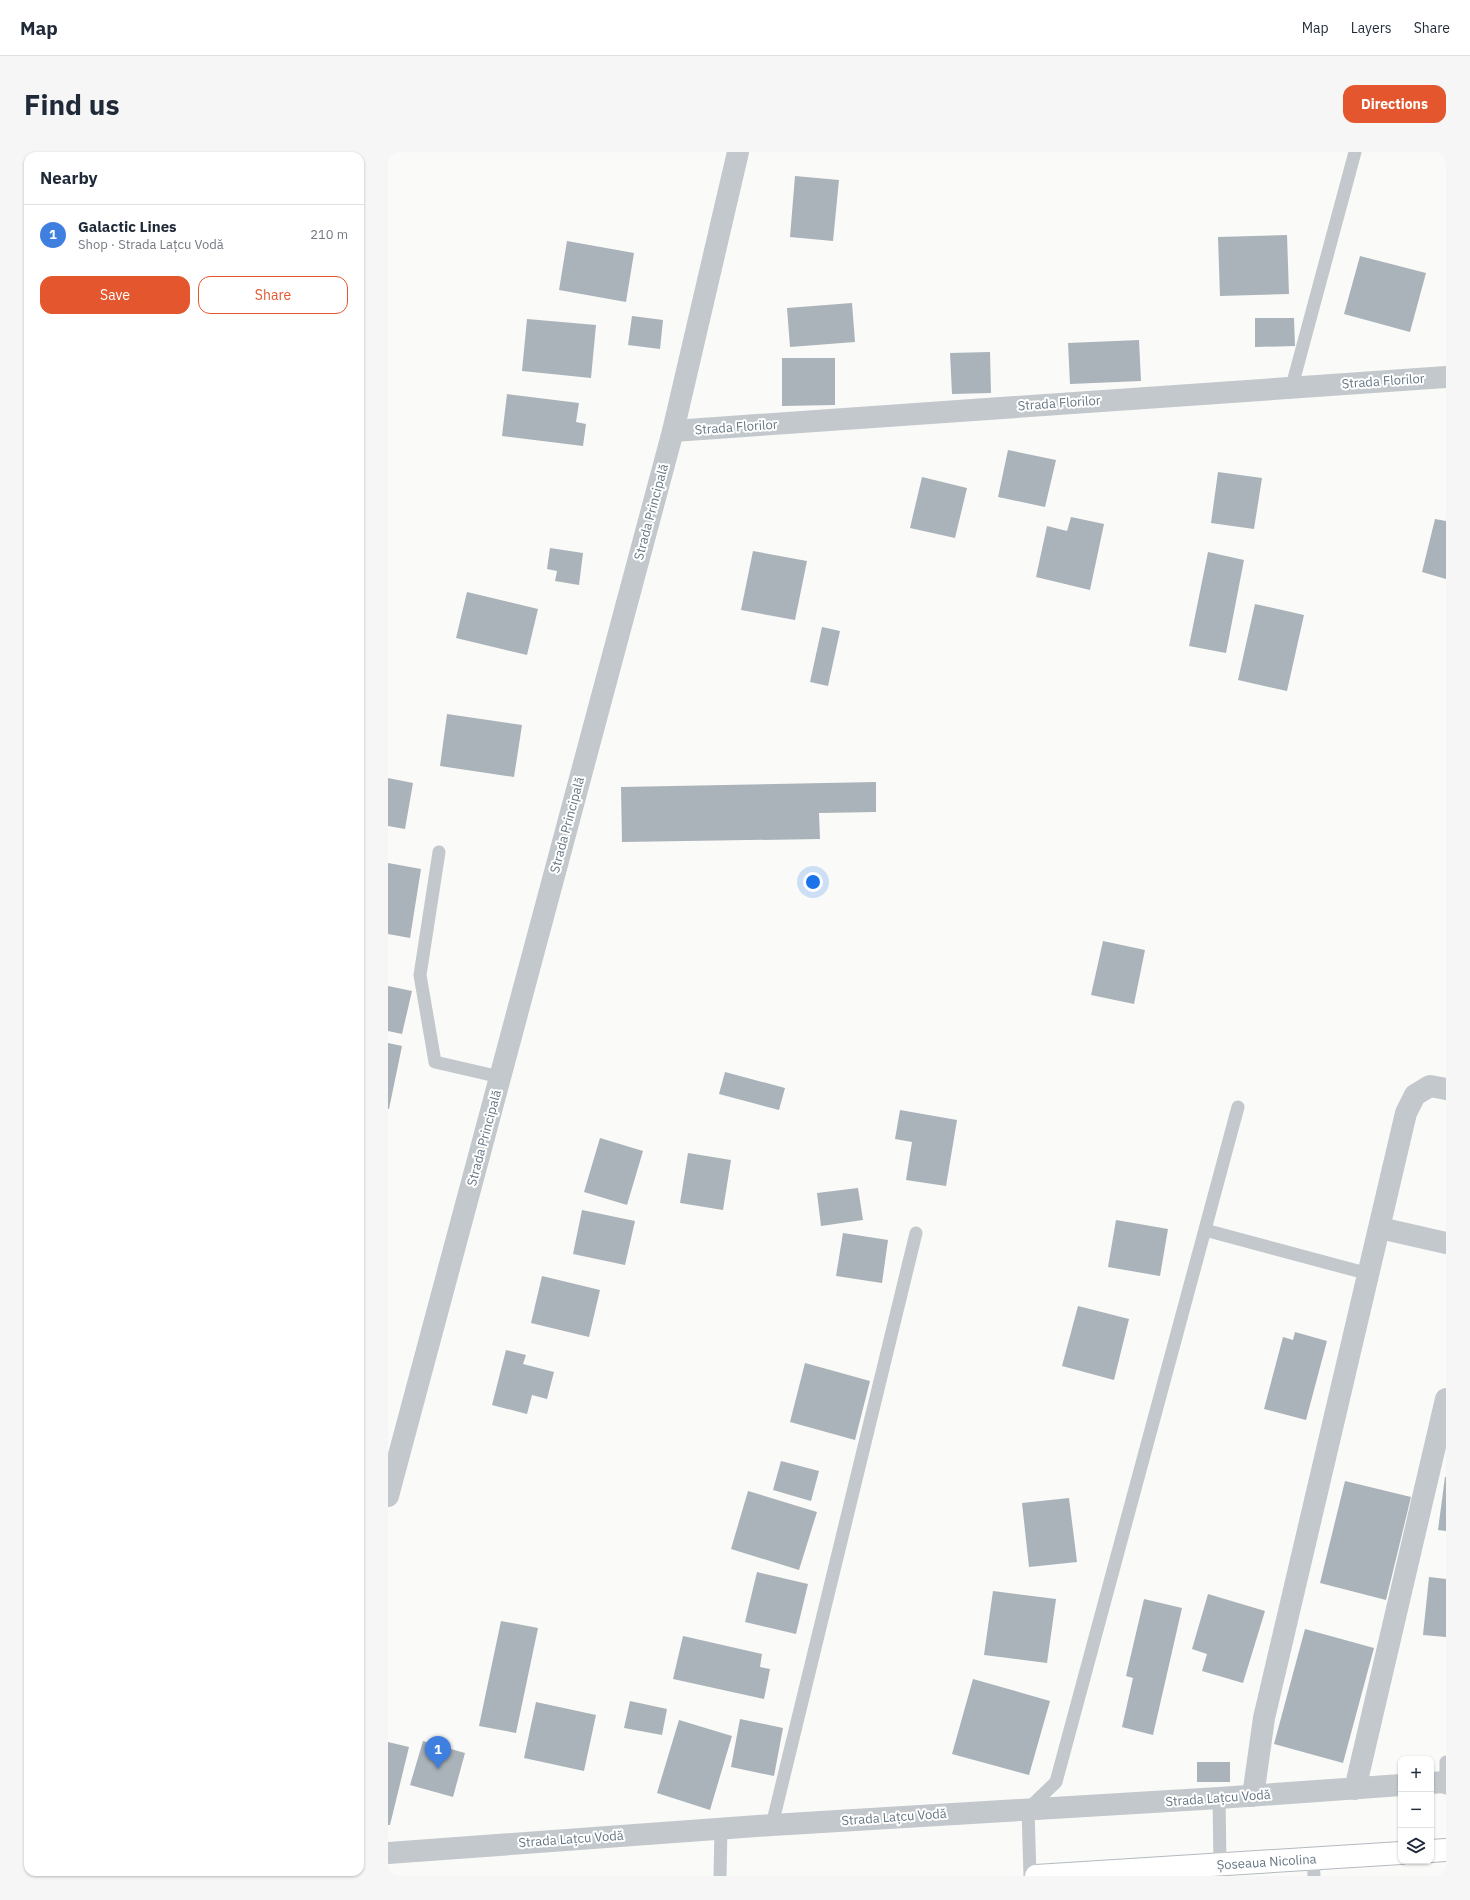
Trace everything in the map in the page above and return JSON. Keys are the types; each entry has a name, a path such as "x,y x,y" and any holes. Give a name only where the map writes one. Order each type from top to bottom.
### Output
{"main road":[{"path":"1434,1851 1446,1850"},
{"name":"Șoseaua Nicolina","path":"1036,1876 1220,1864 1314,1867 1398,1853"}],"street":[{"name":"Strada Principală","path":"389,1490 673,431 738,152"},
{"name":"Strada Florilor","path":"673,431 1292,386 1446,377"},
{"path":"1253,1796 1264,1718 1406,1113 1415,1095 1430,1086 1446,1090"},
{"path":"1380,1228 1446,1243"},
{"path":"1355,1788 1446,1399"},
{"name":"Strada Lațcu Vodă","path":"388,1853 721,1828 1253,1796 1398,1785"}],"lane":[{"path":"1292,386 1355,152"},
{"path":"439,852 420,975 435,1062 500,1077"},
{"path":"1030,1876 1028,1809 1056,1782 1238,1107"},
{"path":"1205,1230 1369,1274"},
{"path":"772,1825 916,1233"},
{"path":"1220,1798 1220,1864"},
{"path":"720,1876 721,1828"}],"building":[{"path":"795,176 839,180 833,241 790,237"},
{"path":"1287,235 1289,294 1220,296 1218,237"},
{"path":"567,241 634,253 626,302 559,290"},
{"path":"1360,256 1426,273 1410,332 1344,314"},
{"path":"852,303 855,342 790,347 787,308"},
{"path":"632,316 663,320 660,349 628,345"},
{"path":"1255,318 1294,318 1295,346 1255,347"},
{"path":"527,319 596,325 591,378 522,371"},
{"path":"1139,340 1141,381 1070,384 1068,343"},
{"path":"990,352 991,393 952,394 950,353"},
{"path":"782,358 835,358 835,405 782,406"},
{"path":"507,394 579,403 576,422 586,424 583,446 502,436"},
{"path":"1008,450 1056,460 1045,507 998,497"},
{"path":"1218,472 1262,478 1254,529 1211,523"},
{"path":"922,477 967,488 955,538 910,528"},
{"path":"1071,517 1104,524 1090,590 1036,577 1047,526 1067,531"},
{"path":"1435,519 1446,521 1446,579 1422,572"},
{"path":"550,548 583,553 579,585 555,581 557,571 547,569"},
{"path":"753,551 807,561 795,620 741,610"},
{"path":"1208,552 1244,560 1226,653 1189,646"},
{"path":"467,592 538,609 527,655 456,638"},
{"path":"1255,604 1304,615 1287,691 1238,680"},
{"path":"822,627 840,631 828,686 810,682"},
{"path":"447,714 522,725 514,777 440,766"},
{"path":"388,778 413,783 405,829 388,826"},
{"path":"876,782 876,812 819,813 820,839 622,842 621,787"},
{"path":"388,863 421,869 410,938 388,934"},
{"path":"1103,941 1145,950 1134,1004 1091,995"},
{"path":"388,986 412,991 402,1034 388,1031"},
{"path":"388,1043 402,1046 389,1109 388,1109"},
{"path":"725,1072 785,1088 779,1110 719,1094"},
{"path":"900,1110 957,1120 946,1186 906,1180 912,1142 895,1139"},
{"path":"600,1138 643,1151 627,1205 584,1192"},
{"path":"688,1153 731,1160 723,1210 680,1203"},
{"path":"858,1188 863,1220 821,1226 817,1193"},
{"path":"582,1210 635,1221 625,1265 573,1254"},
{"path":"1116,1220 1168,1229 1160,1276 1108,1267"},
{"path":"843,1233 888,1240 882,1283 836,1276"},
{"path":"542,1276 600,1290 589,1337 531,1323"},
{"path":"1078,1306 1129,1319 1114,1380 1062,1366"},
{"path":"1295,1332 1327,1341 1306,1420 1264,1409 1283,1337 1293,1340"},
{"path":"506,1350 526,1355 523,1364 554,1372 547,1399 532,1395 527,1414 492,1405"},
{"path":"805,1363 870,1381 855,1440 790,1422"},
{"path":"781,1461 819,1471 811,1501 773,1490"},
{"path":"1446,1477 1446,1531 1438,1530"},
{"path":"1345,1481 1411,1497 1386,1600 1320,1583"},
{"path":"748,1491 817,1512 799,1570 731,1549"},
{"path":"1069,1498 1077,1562 1029,1567 1022,1503"},
{"path":"757,1572 808,1584 796,1634 745,1622"},
{"path":"1429,1577 1446,1579 1446,1637 1423,1635"},
{"path":"993,1591 1056,1599 1047,1663 984,1655"},
{"path":"1208,1594 1265,1611 1243,1683 1202,1671 1207,1654 1192,1649"},
{"path":"1144,1599 1182,1608 1153,1735 1122,1727 1133,1678 1126,1676"},
{"path":"501,1621 538,1628 516,1733 479,1726"},
{"path":"1305,1629 1374,1648 1343,1763 1274,1744"},
{"path":"683,1636 762,1654 760,1667 770,1669 764,1699 673,1679"},
{"path":"973,1679 1050,1701 1029,1775 952,1754"},
{"path":"630,1701 667,1709 662,1735 624,1728"},
{"path":"536,1702 596,1715 584,1771 524,1758"},
{"path":"740,1719 783,1728 774,1776 731,1767"},
{"path":"679,1720 732,1736 710,1810 657,1793"},
{"path":"423,1741 465,1753 453,1797 410,1785"},
{"path":"388,1742 409,1747 390,1825 388,1825"},
{"path":"1197,1762 1230,1762 1230,1782 1197,1782"}],"place":[{"name":"Galactic Lines","path":"438,1769"}]}
